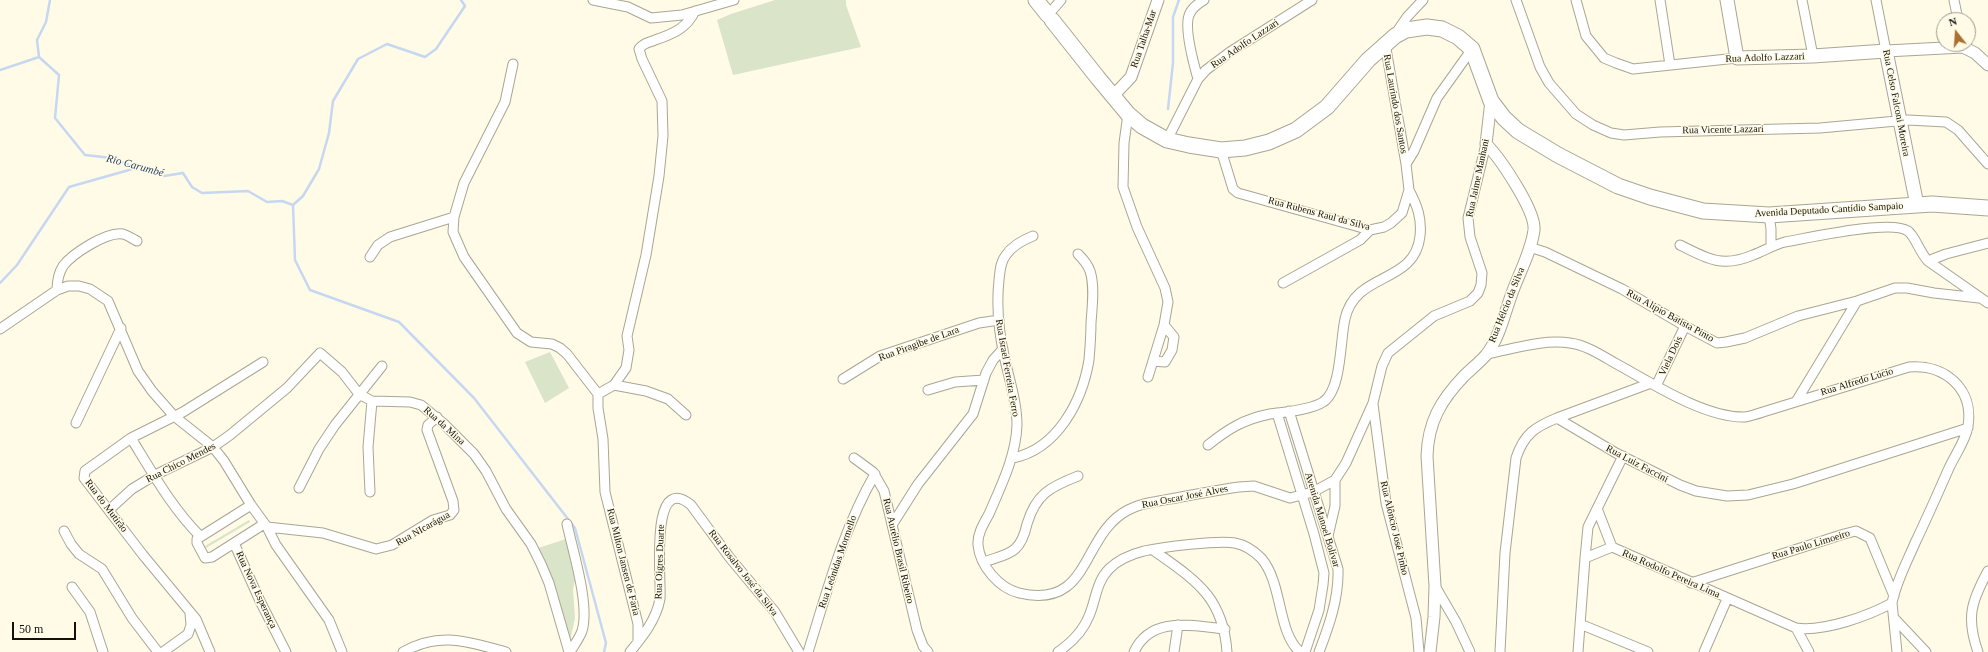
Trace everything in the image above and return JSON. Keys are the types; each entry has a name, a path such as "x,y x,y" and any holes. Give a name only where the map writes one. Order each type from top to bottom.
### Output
{"main road":[{"path":"1036,0 1128,114 1142,126 1167,140 1221,150 1245,148 1269,142 1296,130 1327,107 1390,39 1415,27 1442,29 1458,37 1472,49"},
{"path":"1727,0 1737,58"},
{"name":"Avenida Deputado Cantídio Sampaio","path":"1472,49 1491,101 1504,118 1518,131 1558,156 1618,186 1675,204 1703,211 1769,215 1917,205 1953,205 1988,208"},
{"name":"Rua Celso Falconi Moreira","path":"1886,51 1917,205"},
{"name":"Rua Adolfo Lazzari","path":"1737,58 1813,56 1886,51"}],"street":[{"path":"593,0 628,7 651,18 682,16 734,0"},
{"path":"1050,18 1060,0"},
{"name":"Rua Talha-Mar","path":"1113,96 1131,76 1158,0"},
{"path":"1198,79 1192,57 1188,24 1189,13 1196,5 1204,0"},
{"name":"Rua Adolfo Lazzari","path":"1167,140 1198,79 1206,70 1230,52 1312,0"},
{"path":"1390,39 1407,17 1423,0"},
{"name":"Rua Vicente Lazzari","path":"1516,0 1540,67 1549,83 1576,114 1592,126 1612,133 1624,135 1660,132 1820,128 1899,121 1946,122 1958,130 1988,164"},
{"name":"Rua Adolfo Lazzari","path":"1576,0 1586,36 1604,58 1633,69 1737,58"},
{"path":"1660,0 1670,66"},
{"path":"1802,0 1813,56"},
{"name":"Rua Celso Falconi Moreira","path":"1876,0 1886,51"},
{"path":"1954,0 1956,12"},
{"path":"513,64 505,102 464,183 454,217 453,232 460,250 517,333 531,342 552,344 560,348 567,354 598,394 614,385 626,368 629,350 627,336 638,293 655,204 663,136 662,101 642,59 639,49 645,42 678,32 691,21 695,11"},
{"name":"Rua Laurindo dos Santos","path":"1390,39 1406,164"},
{"name":"Rua Adolfo Lazzari","path":"1886,51 1936,47"},
{"path":"1406,164 1414,151 1437,98 1472,49"},
{"name":"Rua Adolfo Lazzari","path":"1973,52 1988,65"},
{"name":"Rua Jaime Manhani","path":"1302,496 1335,480 1346,463 1373,403 1382,366 1388,353 1434,316 1470,300 1478,293 1481,285 1482,273 1470,238 1468,218 1486,144 1491,101"},
{"path":"1128,114 1124,143 1123,187 1137,227 1165,288 1168,302 1164,325 1148,377"},
{"name":"Rua Hélcio da Silva","path":"1430,652 1434,617 1435,586 1427,437 1433,420 1448,397 1455,387 1487,354 1495,339 1529,247 1534,229 1529,208 1496,156 1486,144"},
{"name":"Rua Rubens Raul da Silva","path":"1221,150 1234,189 1238,193 1370,230 1384,227 1398,218 1406,204 1409,190 1406,164"},
{"path":"1208,444 1231,426 1246,420 1323,402 1328,397 1333,389 1342,349 1345,318 1349,307 1354,299 1365,288 1402,268 1414,257 1420,242 1420,219 1416,202 1409,190"},
{"path":"1769,215 1771,245"},
{"path":"370,257 378,245 390,237 454,217"},
{"path":"1680,245 1704,257 1719,262 1744,259 1771,245 1875,227 1893,226 1911,233 1921,253 1928,261 1988,303"},
{"path":"1283,283 1360,240 1370,230"},
{"path":"57,290 56,280 62,267 70,258 90,245 105,237 116,234 123,234 137,241"},
{"name":"Rua Israel Ferreira Ferro","path":"982,559 978,545 980,535 1013,458 1016,417 1014,396 1003,349 997,302 1001,265 1008,252 1033,236"},
{"path":"1928,261 1946,254 1988,242"},
{"name":"Rua Alípio Batista Pinto","path":"1529,247 1553,255 1622,289 1712,340 1726,342 1749,336 1798,316 1858,301 1896,288 1907,288 1940,294 1979,298"},
{"path":"1013,458 1032,452 1054,435 1065,422 1081,388 1090,348 1092,286 1090,270 1078,254"},
{"path":"0,329 57,290 68,286 80,286 98,293 108,301 121,328 130,355 138,371 152,391 174,416 213,447 224,461 251,505 266,525 276,545 329,620 342,652"},
{"path":"1797,400 1858,301"},
{"name":"Rua Piragibe de Lara","path":"842,379 880,356 979,323 999,320"},
{"path":"1153,360 1165,362 1172,350 1174,337 1164,325"},
{"name":"Viela Dois","path":"1654,384 1685,326"},
{"path":"76,423 121,328"},
{"name":"Rua Alfredo Lúcio","path":"1487,354 1539,344 1571,343 1602,356 1687,402 1718,413 1737,417 1747,417 1797,400 1899,370 1920,366 1949,375 1966,401 1968,428 1907,562 1893,599 1897,652"},
{"path":"892,525 918,484 974,414 989,366 1003,349"},
{"name":"Rua da Mina","path":"290,385 320,353 342,372 359,394 372,401 410,402 421,405 437,417 474,454 486,471 494,488 531,544 549,583 569,652"},
{"name":"Rua do Mutirão","path":"210,652 200,627 84,478 83,474 131,438 174,416 263,362"},
{"path":"299,488 319,449 359,394 382,366"},
{"path":"928,390 954,382 984,380"},
{"path":"1500,652 1505,553 1516,458 1520,445 1532,431 1557,418 1654,384"},
{"name":"Rua Chico Mendes","path":"109,510 132,489 154,475 213,447 290,385"},
{"path":"614,385 646,391 668,399 686,415"},
{"name":"Rua Milton Jansen de Faria","path":"598,394 598,408 603,439 604,483 638,624 638,642"},
{"path":"370,492 368,447 372,401"},
{"name":"Rua Alôncio José Pinho","path":"1373,403 1386,503 1416,618 1419,652"},
{"name":"Avenida Manoel Bolívar","path":"1289,411 1338,569 1339,582 1332,614 1319,652"},
{"name":"Avenida Manoel Bolívar","path":"1277,413 1314,534 1324,578 1319,610 1305,652"},
{"name":"Rua NIcarágua","path":"266,525 323,533 376,549 392,545 433,520 450,515 454,510 453,501 426,430 428,425 437,417"},
{"name":"Rua Luiz Faccini","path":"1557,418 1622,456 1674,483 1696,491 1727,496 1748,495 1793,484 1968,428"},
{"path":"131,438 185,520 200,536"},
{"path":"1578,652 1588,528 1598,511 1622,456"},
{"name":"Rua Aurélio Brasil Ribeiro","path":"854,458 875,474 884,491 917,630 923,646 928,652"},
{"name":"Rua Leônidas Mormello","path":"808,652 831,577 851,523 861,498 875,474"},
{"path":"982,559 1008,554 1016,548 1022,540 1032,509 1037,500 1048,489 1078,476"},
{"path":"1328,536 1335,506 1335,480"},
{"name":"Rua Oscar José Alves","path":"982,559 997,581 1006,588 1027,595 1047,596 1067,586 1081,572 1103,530 1112,521 1129,509 1150,502 1239,487 1254,486 1290,498 1302,496"},
{"name":"Rua Oigres Duarte","path":"630,652 650,626 660,599 660,524 662,514 670,502 681,500"},
{"name":"Rua Rosalvo José da Silva","path":"681,500 691,505 730,558 766,600 799,652"},
{"path":"251,505 200,536 197,543 205,558 212,557 266,525"},
{"path":"1598,511 1612,547"},
{"path":"567,524 584,609 582,630 578,641 569,652"},
{"path":"64,531 71,544 79,554 102,569 132,618 158,652"},
{"name":"Rua Paulo Limoeiro","path":"1691,583 1844,534 1856,532 1870,538 1893,599"},
{"name":"Rua Nova Esperança","path":"234,543 286,652"},
{"path":"1058,652 1073,640 1083,629 1089,616 1098,585 1110,568 1143,551 1227,543 1241,545 1252,550 1267,566 1279,599 1290,639 1294,647 1300,652"},
{"name":"Rua Rodolfo Pereira Lima","path":"1585,558 1612,547 1727,599 1796,628"},
{"path":"1153,550 1186,573 1206,592 1216,607 1225,629 1227,652"},
{"path":"1978,652 1971,626 1971,612 1977,591 1988,572"},
{"path":"1435,586 1456,622 1470,652"},
{"path":"72,587 90,612 103,652"},
{"path":"1704,652 1727,599"},
{"path":"1796,628 1805,629 1830,625 1880,609 1893,599"},
{"path":"163,652 188,634 191,625 190,613"},
{"path":"1894,618 1926,652"},
{"path":"1580,624 1648,652"},
{"path":"1134,652 1146,635 1161,628 1178,625 1225,629"},
{"path":"1174,652 1178,625"},
{"path":"1796,628 1809,652"},
{"path":"403,652 426,642 437,640 474,643 506,652"}],"green space":[{"path":"775,0 846,0 846,5 861,47 733,75 717,20"},
{"path":"550,352 569,388 545,403 525,362"},
{"path":"249,520 250,522 206,548 205,546"},
{"path":"566,539 576,576 573,589 575,618 570,641 535,549"}],"waterway":[{"path":"39,57 37,40 46,22 50,0"},
{"name":"Rio Carumbé","path":"39,57 59,75 55,118 85,155 112,158 136,168 151,168 164,176 183,173 192,187 202,193 248,191 267,202 282,201 293,205 303,196 319,169 329,133 333,101 358,59 387,44 425,57 436,49 465,6 461,0"},
{"path":"1168,109 1173,63 1173,17 1179,0"},
{"path":"0,70 39,57"},
{"path":"0,283 17,265 69,187 136,168"},
{"path":"293,205 295,260 310,290 399,322 474,398 575,528 606,643 604,652"}]}
